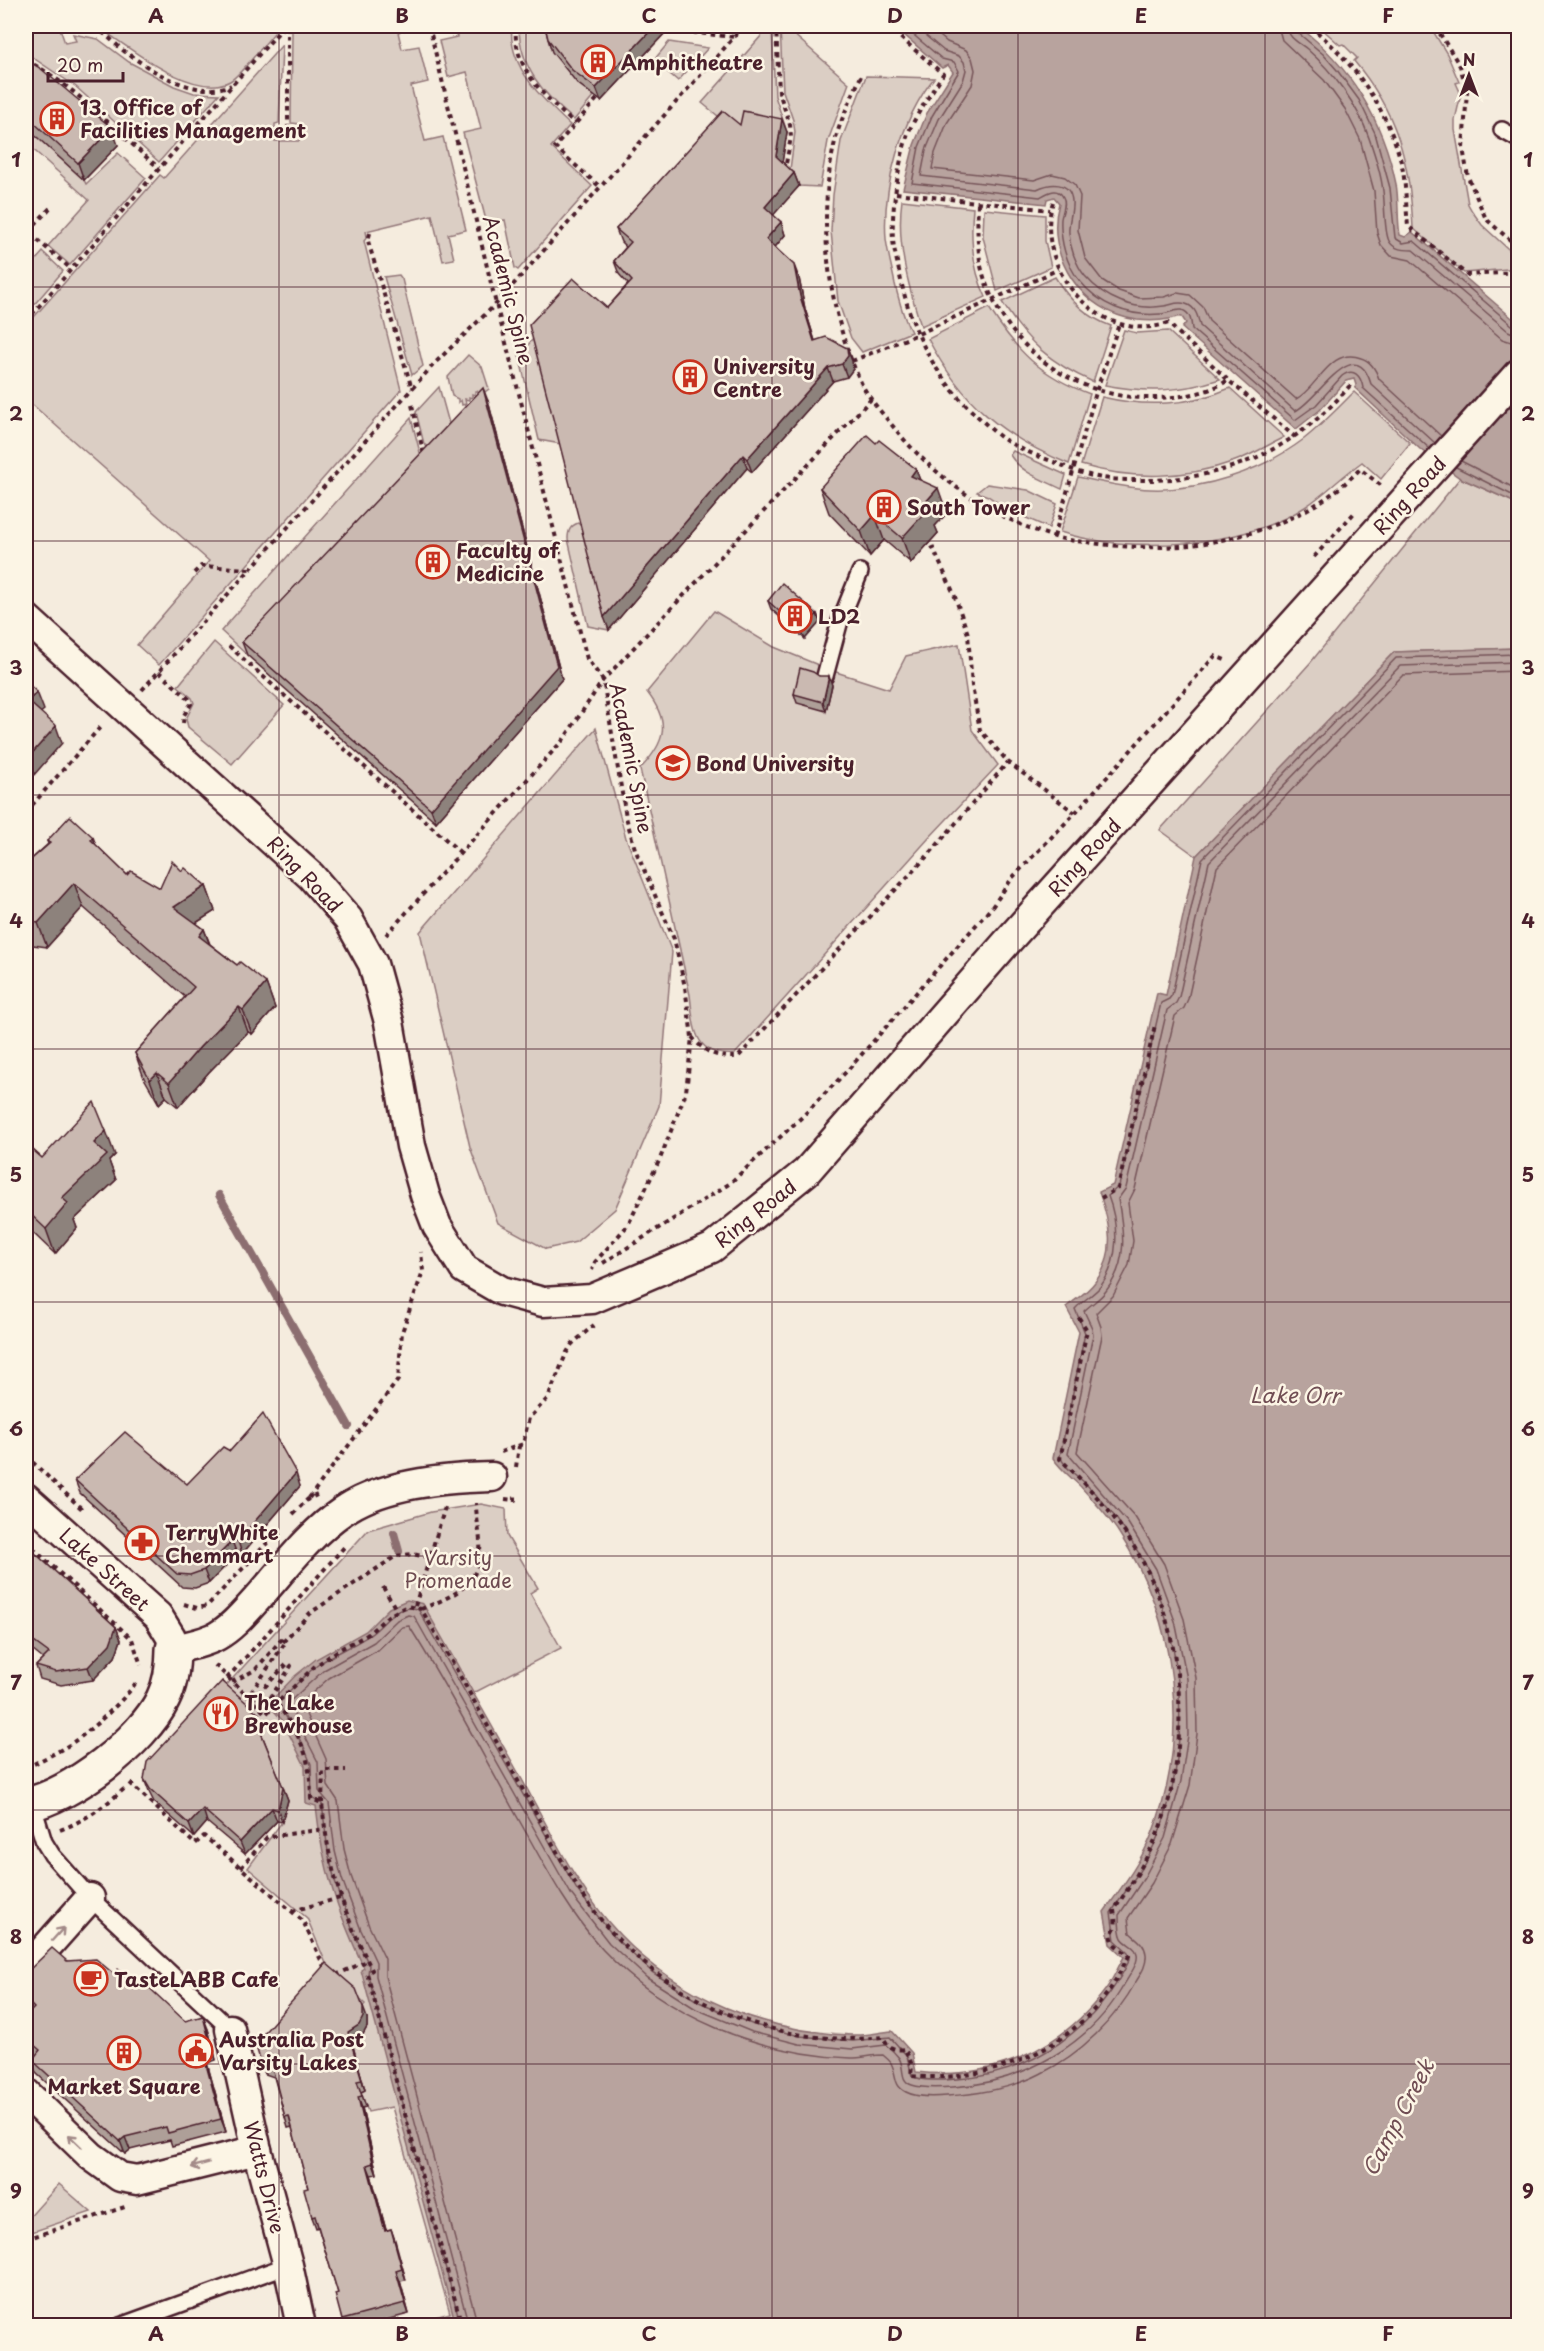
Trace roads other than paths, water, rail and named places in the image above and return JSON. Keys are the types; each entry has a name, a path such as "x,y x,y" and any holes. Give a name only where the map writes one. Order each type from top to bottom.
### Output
{"street":[{"name":"Ring Road","path":"26,618 311,876 338,905 373,964 382,993 411,1146 425,1196 437,1226 464,1269 502,1291 543,1302 592,1299 712,1248 806,1172 1006,942 1518,374"},
{"path":"29,1804 67,1788 98,1770 146,1725 162,1701 169,1683 174,1649 203,1642 228,1629 319,1529 345,1509 391,1491 452,1478 490,1491"},
{"name":"Lake Street","path":"26,1498 158,1616 171,1637 174,1649"},
{"path":"26,1970 90,1898"},
{"name":"Watts Drive","path":"230,2029 257,2150 302,2325"},
{"path":"26,2093 91,2156 120,2178 137,2180 257,2150"}],"lane":[{"path":"1502,130 1518,139"},
{"path":"825,676 839,624 860,572"},
{"path":"29,1804 52,1855 90,1898 230,2029"},
{"path":"120,2325 288,2265"}],"water":[{"path":"894,26 1298,26 1317,41 1348,76 1373,116 1383,138 1396,184 1400,235 1405,237 1412,232 1518,323 1518,504 1460,478 1421,450 1355,388 1354,379 1346,381 1320,410 1296,429 1182,328 1186,323 1182,317 1137,320 1117,315 1100,306 1084,294 1072,279 1063,261 1057,243 1056,223 1059,203 1054,197 1047,199 1046,204 903,189 914,145 927,113 953,72 948,65 942,68"},
{"name":"Lake Orr","path":"1518,648 1518,2325 456,2325 361,1970 364,1968 332,1889 316,1806 306,1803 305,1766 282,1720 268,1704 295,1676 316,1659 366,1631 389,1608 407,1600 423,1604 577,1879 620,1935 669,1977 726,2008 787,2027 851,2035 892,2031 912,2053 916,2072 944,2074 997,2066 1022,2057 1068,2029 1106,1989 1124,1957 1110,1944 1104,1912 1137,1864 1152,1834 1164,1796 1171,1758 1174,1718 1172,1679 1165,1641 1154,1603 1139,1567 1111,1521 1053,1458 1079,1332 1066,1307 1092,1286 1102,1272 1106,1261 1109,1250 1108,1227 1099,1192 1113,1185 1157,993 1166,995 1196,856 1394,652"}],"waterway":[{"path":"219,1195 349,1426"},
{"path":"394,1533 399,1551"}],"place":[{"name":"Amphitheatre","path":"598,62"},
{"name":"13. Office of Facilities Management","path":"57,119"},
{"name":"University Centre","path":"690,377"},
{"name":"South Tower","path":"884,507"},
{"name":"Faculty of Medicine","path":"433,562"},
{"name":"LD2","path":"795,616"},
{"name":"Bond University","path":"673,763"},
{"name":"TerryWhite Chemmart","path":"142,1543"},
{"name":"The Lake Brewhouse","path":"221,1714"},
{"name":"TasteLABB Cafe","path":"91,1979"},
{"name":"Australia Post Varsity Lakes","path":"196,2051"},
{"name":"Market Square","path":"124,2053"}],"park label":[{"name":"Varsity Promenade","path":"458,1568"}],"water label":[{"name":"Camp Creek","path":"1397,2117"}]}
